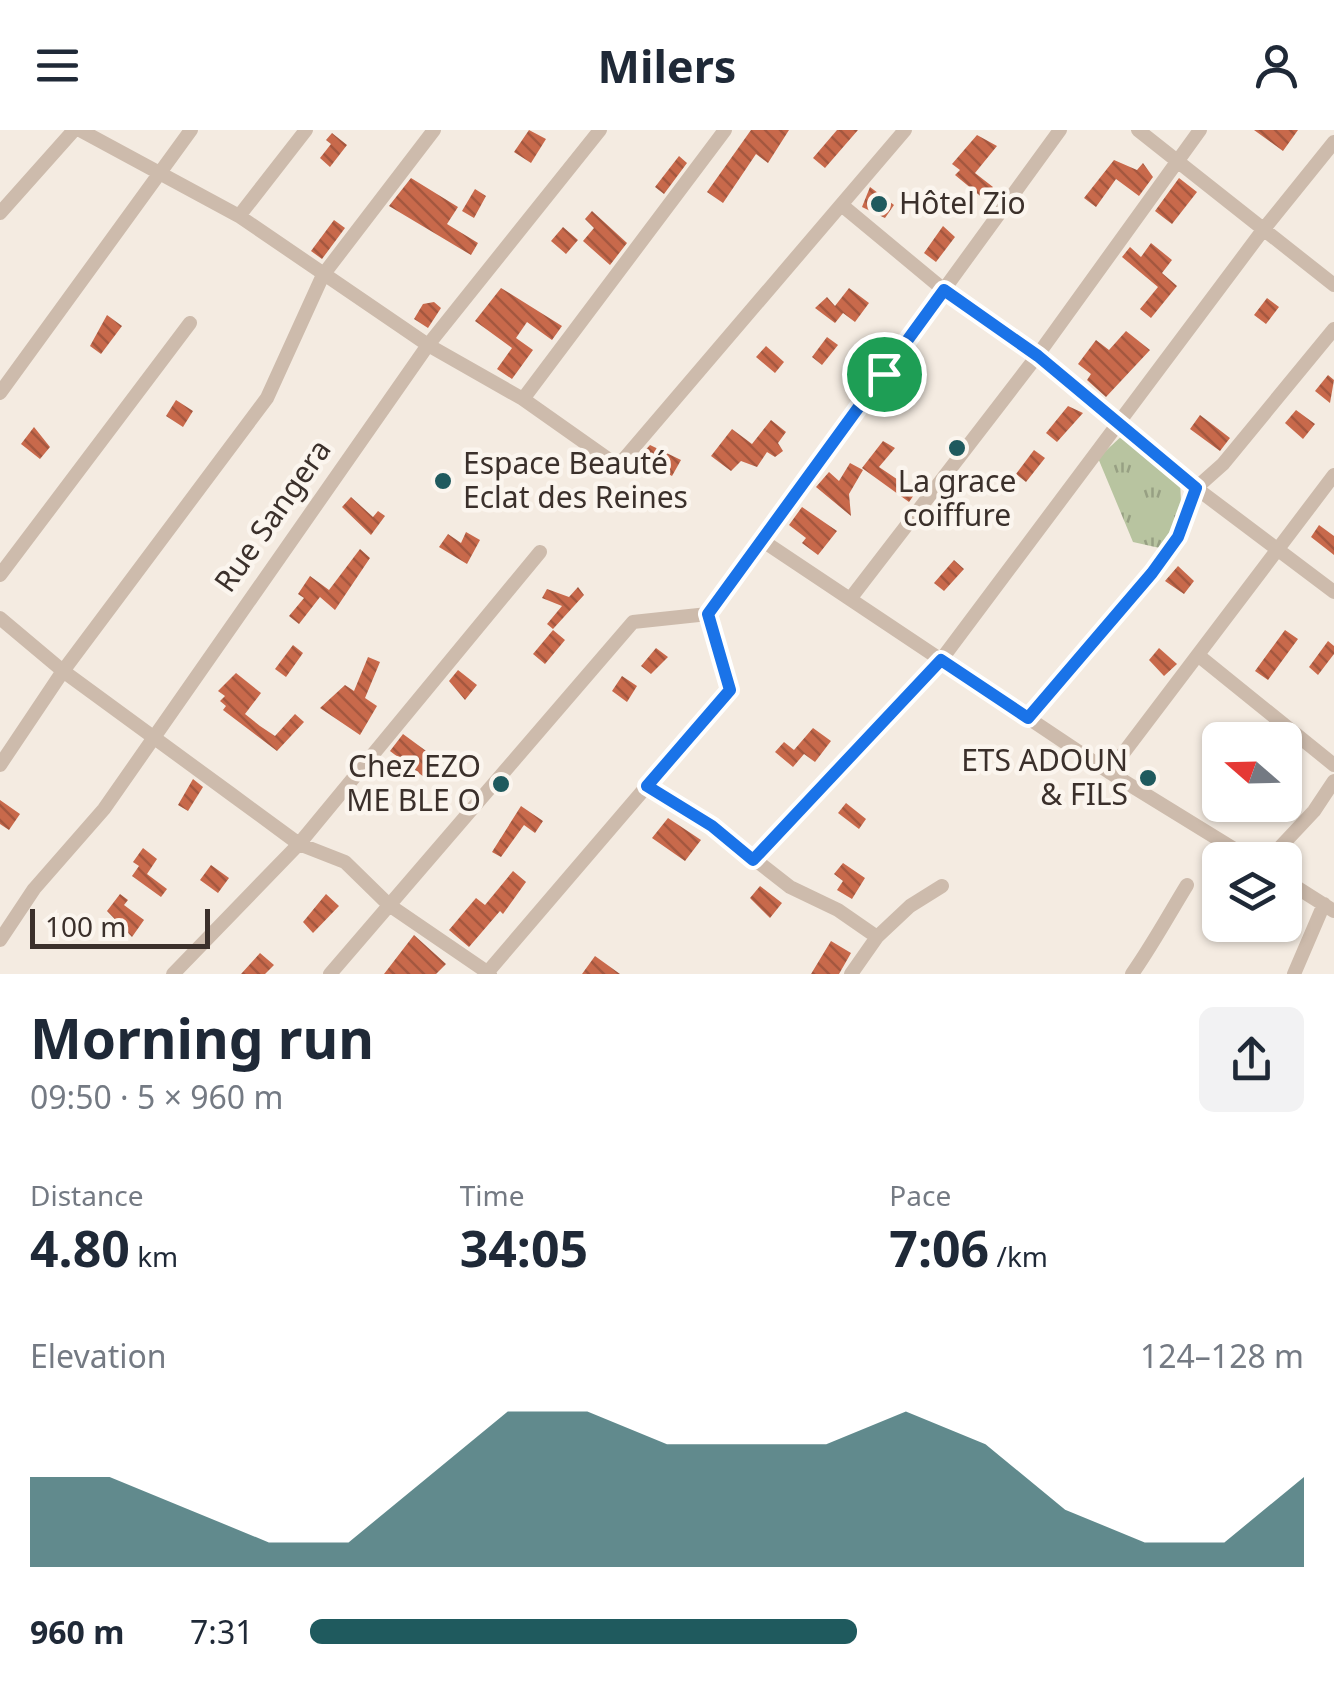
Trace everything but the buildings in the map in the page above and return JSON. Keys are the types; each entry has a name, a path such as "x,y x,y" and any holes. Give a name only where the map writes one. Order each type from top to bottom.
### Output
{"street":[{"path":"0,213 77,130 240,216 323,276 428,345 523,399 618,466 905,130"},
{"path":"0,394 191,130"},
{"path":"240,216 306,130"},
{"path":"0,766 63,671 266,398 323,276 434,130"},
{"name":"Rue Sangera","path":"0,940 34,889 104,809 428,345 600,130"},
{"path":"523,399 725,130"},
{"path":"330,974 633,622 708,614 1060,130"},
{"path":"1138,130 1334,286"},
{"path":"850,599 1038,356 1200,130"},
{"path":"753,860 941,660 1118,421 1334,142"},
{"path":"844,206 944,290 1038,356 1196,488 1278,546 1334,592"},
{"path":"0,574 190,323"},
{"path":"1028,718 1152,573 1178,537 1196,488 1223,464 1334,329"},
{"path":"1108,772 1334,475"},
{"path":"763,541 1108,772 1223,842"},
{"path":"173,974 299,844 540,552"},
{"path":"0,618 63,671 299,844 345,862 389,905 488,973 730,690 708,614"},
{"path":"1199,656 1334,765"},
{"path":"1285,842 1314,811 1334,781"},
{"path":"647,786 712,826 753,860 877,937"},
{"path":"857,972 877,937 910,906 942,886"},
{"path":"1132,974 1159,939 1170,911 1188,886"},
{"path":"1294,974 1329,908 1302,891"}],"green space":[{"path":"1125,433 1180,480 1182,524 1164,549 1133,542 1098,458"}],"place":[{"name":"Hôtel Zio","path":"879,204"},
{"name":"La grace coiffure","path":"957,448"},
{"name":"Espace Beauté Eclat des Reines","path":"443,481"},
{"name":"ETS ADOUN & FILS","path":"1148,778"},
{"name":"Chez EZO ME BLE O","path":"501,784"}],"route":[{"path":"944,290 1038,356 1196,488 1178,537 1152,573 1118,618 1028,718 941,660 753,860 712,826 647,786 730,690 708,614 884,374 944,290"}]}
